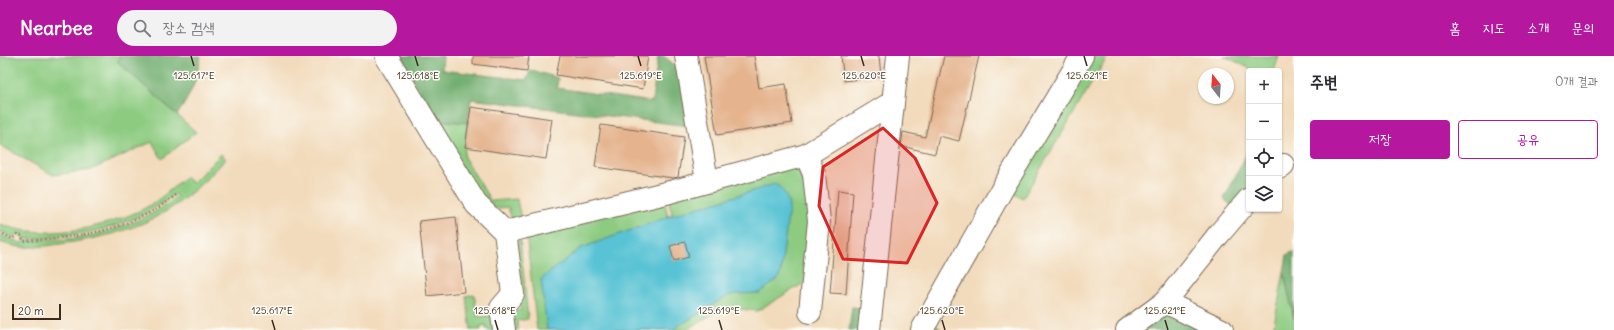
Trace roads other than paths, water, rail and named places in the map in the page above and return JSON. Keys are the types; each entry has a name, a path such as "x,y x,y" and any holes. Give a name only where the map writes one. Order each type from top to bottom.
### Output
{"street":[{"path":"386,56 476,204 505,232 513,294 501,308 504,330"},
{"path":"686,56 707,181"},
{"path":"869,330 898,56"},
{"path":"922,330 1004,186 1082,56"},
{"path":"505,232 806,155 892,102"},
{"path":"806,155 814,174 819,221 810,312"},
{"path":"1127,330 1165,302 1246,202"},
{"path":"1165,302 1222,330"}],"water":[{"path":"775,184 785,194 789,207 781,271 779,278 760,293 734,294 727,296 672,330 547,330 541,279 581,248 673,215"}]}
